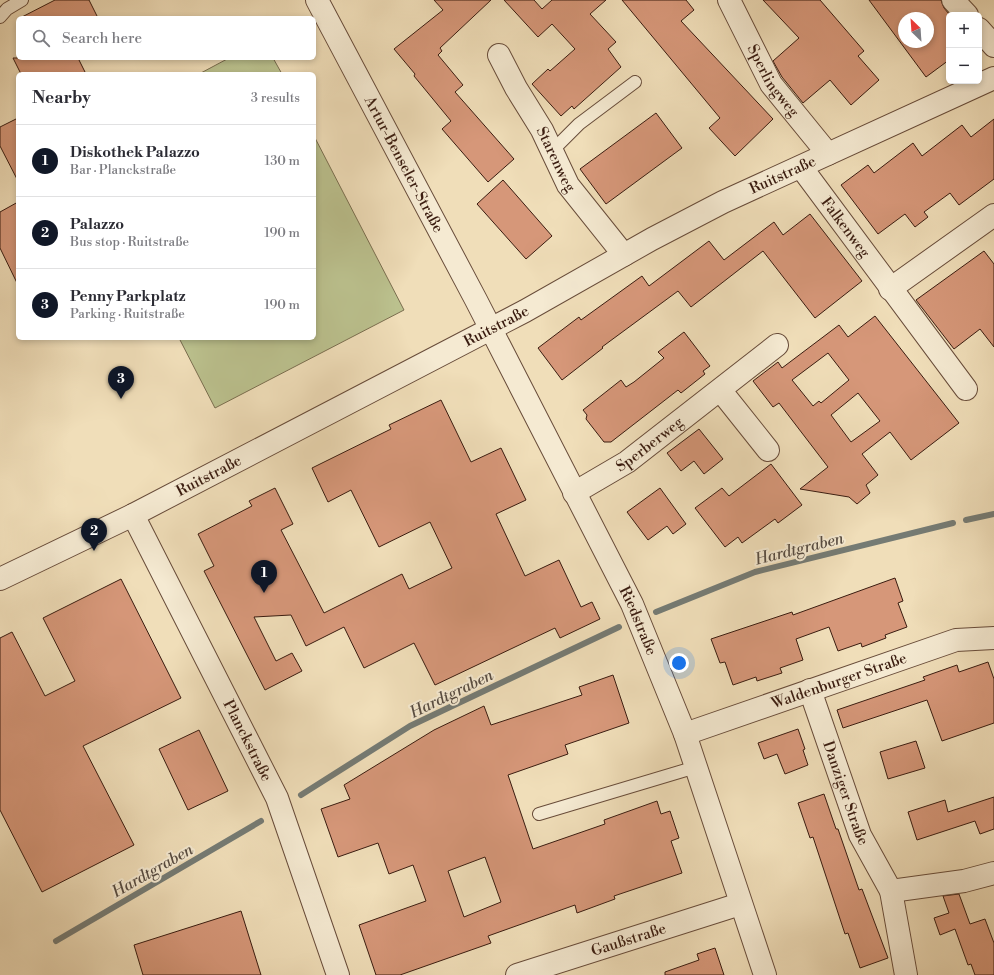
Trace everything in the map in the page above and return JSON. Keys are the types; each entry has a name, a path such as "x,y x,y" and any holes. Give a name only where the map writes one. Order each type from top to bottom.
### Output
{"street":[{"name":"Artur-Benseler-Straße","path":"317,0 490,328"},
{"name":"Sperlingweg","path":"729,0 771,84 828,154"},
{"path":"953,0 963,12"},
{"path":"982,32 994,46"},
{"name":"Starenweg","path":"500,56 516,88 542,130 568,185 624,255"},
{"name":"Ruitstraße","path":"0,579 134,515 525,311 624,255 723,202 994,78"},
{"name":"Falkenweg","path":"801,167 890,289 966,389"},
{"path":"890,289 994,215"},
{"name":"Riedstraße","path":"490,328 632,604 686,734 740,904 765,975"},
{"name":"Sperberweg","path":"574,493 627,462 777,345"},
{"path":"721,390 768,450"},
{"name":"Planckstraße","path":"134,515 277,798 338,975"},
{"name":"Waldenburger Straße","path":"686,734 956,640 994,638"},
{"name":"Danziger Straße","path":"810,690 860,835 891,891 906,975"},
{"path":"891,891 964,881 994,873"},
{"name":"Gaußstraße","path":"517,975 740,904"}],"lane":[{"path":"0,17 7,10 22,0"},
{"path":"552,151 579,124 635,82"},
{"path":"538,814 696,767"}],"green space":[{"path":"225,60 274,60 281,72 203,72"},
{"path":"316,140 404,310 215,408 180,340 316,340"}],"building":[{"path":"55,0 89,0 97,16 24,16"},
{"path":"434,0 491,0 440,48 442,51 438,55 463,85 455,92 514,159 488,182 442,129 451,121 394,49 443,10"},
{"path":"504,0 534,0 542,9 552,0 606,0 590,14 616,42 608,49 621,67 574,109 572,106 561,116 532,84 548,69 550,71 575,49 552,24 538,37"},
{"path":"622,0 686,0 694,10 681,21 773,119 735,156 709,128 720,118"},
{"path":"763,0 820,0 864,51 858,56 879,80 851,105 830,80 803,103 782,77 773,61 799,38"},
{"path":"869,0 941,0 947,12 946,12 946,62 926,77 905,48 934,48 934,12 898,12 898,39"},
{"path":"13,58 16,58 16,60 79,60 85,72 20,72"},
{"path":"656,113 682,148 606,204 580,169"},
{"path":"16,119 16,177 0,146 0,127"},
{"path":"994,119 994,179 959,205 950,193 924,212 928,217 915,227 905,214 878,234 841,185 868,165 874,173 913,143 922,156 962,125 971,137"},
{"path":"503,180 552,236 526,259 477,204"},
{"path":"16,203 16,281 0,248 0,212"},
{"path":"810,214 862,281 815,318 763,251 691,307 678,291 602,347 603,348 562,380 538,348 579,317 581,320 642,276 649,286 709,241 724,260 774,222 783,235"},
{"path":"984,251 994,264 994,347 980,329 954,349 916,300"},
{"path":"875,316 959,423 911,460 890,432 862,454 878,475 866,485 870,493 857,504 849,497 800,489 828,467 779,403 773,407 753,381 778,362 782,368 839,325 848,337","holes":["828,353 849,380 821,403 819,401 813,406 792,380","858,393 880,421 851,442 831,415"]},
{"path":"684,332 710,366 703,371 705,374 681,393 678,390 611,442 604,442 586,419 587,415 583,410 621,380 626,387 634,382 664,358 658,352"},
{"path":"441,400 471,462 501,448 526,500 496,514 525,576 559,560 581,607 592,602 600,619 560,638 555,628 435,685 414,643 364,668 344,627 306,646 291,615 254,617 276,661 292,653 302,671 265,690 204,571 214,566 198,534 252,506 249,501 275,488 293,524 281,530 324,613 402,574 409,589 452,568 430,522 379,547 351,490 328,502 312,468 391,429 389,425"},
{"path":"699,429 723,459 704,474 694,461 681,471 667,453"},
{"path":"771,464 802,505 778,523 775,519 742,543 738,537 725,547 695,508 722,488 729,496"},
{"path":"660,488 686,524 673,534 667,526 648,540 627,512"},
{"path":"895,578 903,601 898,603 907,627 885,635 886,638 862,647 861,643 838,651 829,627 796,639 803,660 780,668 782,673 757,681 756,677 733,685 725,662 720,663 711,639 792,612 793,615"},
{"path":"121,579 181,698 83,746 134,845 42,892 0,810 0,638 12,632 45,696 75,681 43,618"},
{"path":"988,662 994,679 994,723 942,741 927,700 843,728 837,710 925,680 923,677 957,665 959,672"},
{"path":"613,675 629,723 565,745 568,754 508,775 533,849 605,824 604,820 657,801 661,814 670,811 679,838 671,841 682,873 614,896 615,899 577,913 575,905 488,936 491,943 400,975 376,975 359,925 426,901 413,865 389,874 378,843 338,857 321,809 350,799 344,785 434,730 484,706 491,725 582,695 579,687","holes":["485,857 501,902 464,917 448,871"]},
{"path":"798,729 805,749 803,750 808,765 785,774 777,754 764,759 758,743"},
{"path":"199,730 228,791 188,810 159,749"},
{"path":"916,741 925,768 888,779 880,752"},
{"path":"824,794 859,890 862,889 888,958 860,968 848,933 845,934 813,837 810,838 798,803"},
{"path":"994,797 994,829 980,834 975,821 917,840 908,812 945,800 948,812"},
{"path":"959,894 970,924 985,919 994,943 994,975 975,975 971,964 968,965 955,929 940,935 934,918 949,913 943,896"},
{"path":"241,911 261,975 143,975 134,945"},
{"path":"715,948 724,975 665,975 665,972 699,960 697,954"}],"waterway":[{"name":"Hardtgraben","path":"966,520 994,514"},
{"name":"Hardtgraben","path":"656,612 755,572 953,523"},
{"name":"Hardtgraben","path":"301,795 410,726 619,627"},
{"name":"Hardtgraben","path":"56,941 261,821"}],"place":[{"name":"Penny Parkplatz","path":"121,399"},
{"name":"Palazzo","path":"94,551"},
{"name":"Diskothek Palazzo","path":"264,593"}]}
